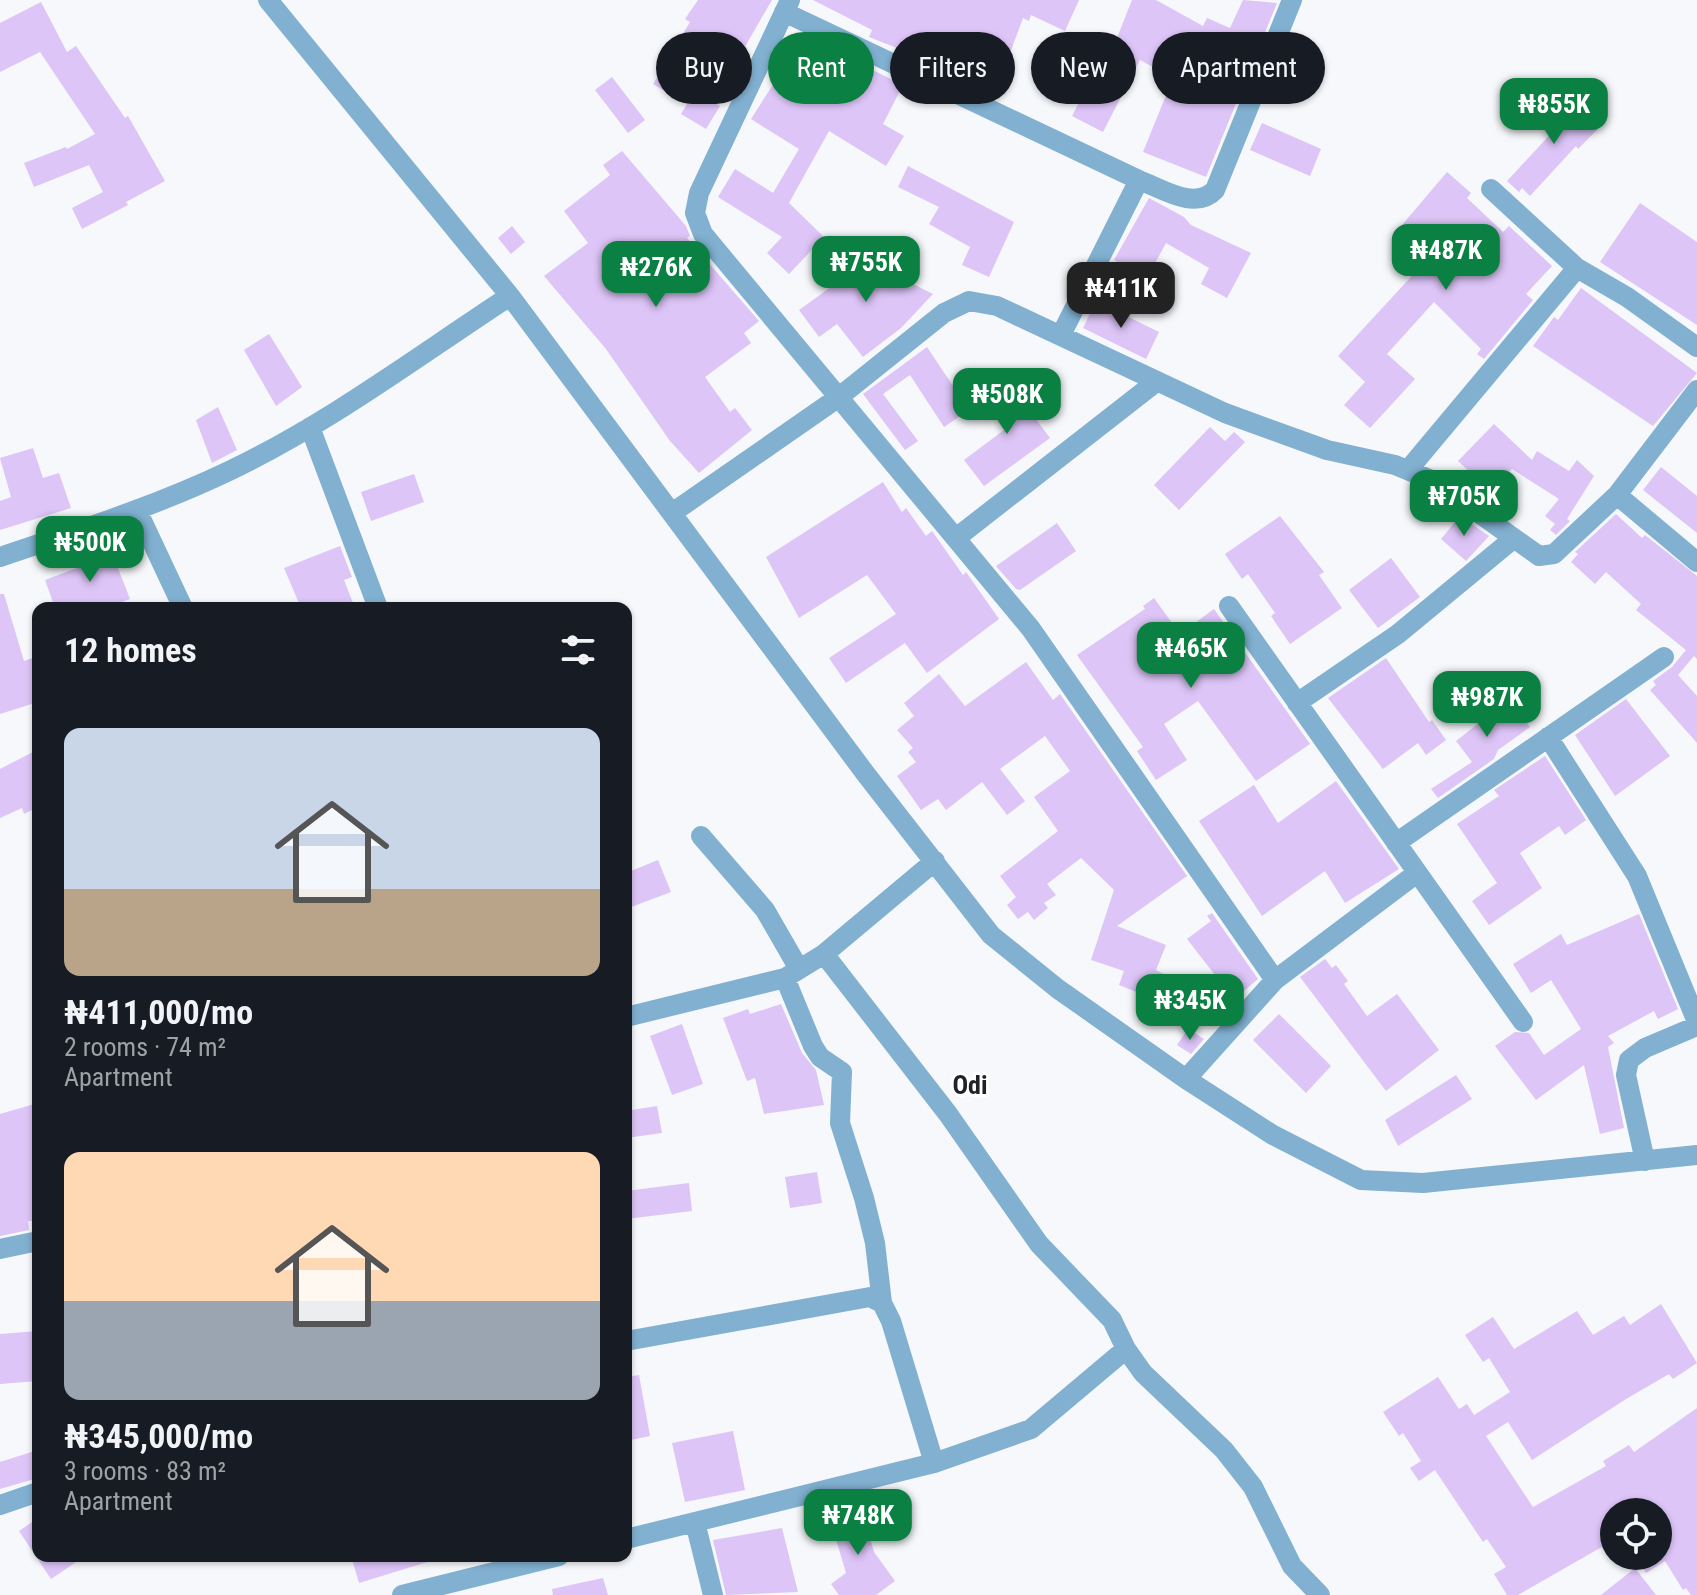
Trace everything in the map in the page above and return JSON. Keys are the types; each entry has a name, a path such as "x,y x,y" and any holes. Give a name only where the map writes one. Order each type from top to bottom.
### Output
{"street":[{"path":"268,0 510,296 865,773 991,935 1058,989 1186,1079 1273,1135 1361,1180 1423,1183 1697,1155"},
{"path":"1275,980 1031,629 703,234 695,213 699,193 787,6 1139,180 1196,201 1207,199 1215,190 1292,0"},
{"path":"1061,335 1139,180"},
{"path":"1491,189 1577,268 1627,297 1697,347"},
{"path":"1408,470 1577,268"},
{"path":"0,557 137,510 230,471 310,427 510,296"},
{"path":"672,513 839,397 944,313 969,301 997,306 1225,413 1327,450 1408,470 1434,481 1539,556 1554,554 1617,495 1697,390"},
{"path":"956,538 1156,382"},
{"path":"310,427 376,602"},
{"path":"1617,495 1697,562"},
{"path":"137,510 180,602"},
{"path":"1297,703 1398,634 1513,539"},
{"path":"1229,606 1523,1022"},
{"path":"1396,843 1664,657"},
{"path":"1548,737 1637,876 1697,1024 1645,1048 1629,1060 1626,1075 1645,1161"},
{"path":"701,836 765,910 792,974 813,1046 820,1057 842,1072 844,1080 837,1107 875,1243 882,1303 891,1321 934,1463"},
{"path":"632,1015 792,974 824,954 935,861"},
{"path":"1186,1079 1275,980 1417,873"},
{"path":"824,954 948,1114 1039,1244 1112,1320 1126,1349 1143,1373 1234,1462 1253,1487 1292,1566 1320,1595"},
{"path":"0,1249 32,1242"},
{"path":"632,1334 870,1297 882,1303"},
{"path":"632,1538 934,1463 1031,1429 1126,1349"},
{"path":"0,1505 32,1494"},
{"path":"695,1522 713,1595"},
{"path":"402,1595 535,1562"}],"building":[{"path":"698,0 772,0 752,35 752,32 684,32 690,22 685,19"},
{"path":"813,0 1079,0 1065,31 1031,15 1029,21 1023,18 1015,40 1015,32 890,32 890,45 874,39 872,30"},
{"path":"1132,0 1156,0 1203,26 1207,18 1230,28 1243,0 1277,3 1265,32 1152,32 1152,67 1140,60 1136,68 1136,32 1119,32"},
{"path":"41,2 67,52 76,46 125,118 128,116 165,181 82,229 72,208 103,192 89,165 34,187 24,163 67,149 95,134 40,52 0,72 0,23"},
{"path":"874,71 890,79 890,104 893,104 883,124 904,136 886,166 829,131 789,203 824,237 789,274 767,253 782,237 718,197 735,169 773,193 799,149 751,119 768,92 768,104 874,104"},
{"path":"612,77 645,120 628,133 595,90"},
{"path":"1565,95 1598,129 1578,149 1576,146 1530,196 1522,188 1519,192 1507,181 1557,127 1545,114"},
{"path":"687,104 720,106 706,129 681,114"},
{"path":"1078,104 1117,104 1103,132 1072,116"},
{"path":"1162,104 1236,104 1206,177 1143,152"},
{"path":"1262,123 1321,149 1310,176 1250,150"},
{"path":"622,151 686,226 690,236 687,238 759,321 744,333 751,343 705,377 730,412 735,408 752,430 699,473 670,441 606,349 544,276 588,243 564,211 610,175 603,165"},
{"path":"908,166 1014,222 989,277 962,265 970,247 929,224 939,207 898,187"},
{"path":"1447,172 1471,193 1467,198 1503,232 1509,226 1552,266 1526,294 1533,300 1484,359 1477,354 1481,349 1434,302 1387,354 1415,379 1370,428 1344,405 1365,382 1338,356 1433,253 1402,225"},
{"path":"1149,198 1184,217 1191,225 1251,253 1227,298 1201,284 1209,268 1166,243 1147,278 1114,260"},
{"path":"1640,203 1697,242 1697,325 1600,262"},
{"path":"512,226 525,242 511,254 498,238"},
{"path":"848,237 881,268 933,294 901,328 863,357 837,324 819,337 799,310 860,266 842,243"},
{"path":"1581,288 1697,373 1653,426 1533,346 1554,317 1558,320"},
{"path":"1096,301 1159,332 1146,359 1083,328"},
{"path":"269,334 302,387 276,406 244,350"},
{"path":"927,347 969,410 944,427 910,375 883,394 918,441 905,450 863,394"},
{"path":"1009,383 1050,438 984,486 964,460 1004,430 984,401"},
{"path":"218,407 237,450 212,463 196,420"},
{"path":"1494,424 1532,460 1537,451 1569,471 1577,460 1594,476 1567,519 1570,521 1556,535 1550,530 1555,524 1545,516 1559,499 1512,469 1490,491 1458,461"},
{"path":"1210,427 1225,441 1234,432 1245,442 1179,510 1154,485"},
{"path":"33,448 43,478 59,473 71,508 0,530 0,501 11,497 0,458"},
{"path":"1661,467 1697,496 1697,533 1643,490"},
{"path":"414,474 424,502 371,521 361,492"},
{"path":"883,482 902,512 906,508 926,536 932,531 999,619 927,673 905,643 846,683 829,658 896,614 867,575 799,618 766,557"},
{"path":"1616,514 1642,538 1645,535 1697,576 1697,659 1694,656 1678,675 1697,696 1697,743 1650,690 1656,685 1653,681 1672,667 1686,650 1636,610 1641,604 1606,572 1595,584 1571,562 1578,554 1575,552"},
{"path":"1280,516 1324,572 1319,575 1342,608 1290,644 1271,616 1275,613 1248,574 1242,579 1225,554"},
{"path":"1460,516 1489,536 1466,561 1441,539"},
{"path":"1057,523 1076,551 1020,590 1016,589 996,566"},
{"path":"109,545 130,599 122,602 53,602 45,580 85,565 81,556"},
{"path":"340,546 352,577 344,580 353,602 298,602 284,568"},
{"path":"1391,558 1420,597 1378,628 1349,590"},
{"path":"0,594 4,594 24,661 32,658 32,704 0,714"},
{"path":"1154,598 1180,634 1214,609 1310,744 1256,781 1198,701 1164,724 1187,760 1156,780 1137,751 1143,747 1077,655 1145,609 1143,606"},
{"path":"1386,658 1429,722 1432,720 1446,740 1426,755 1418,743 1383,769 1328,698"},
{"path":"1026,662 1053,700 1060,694 1187,876 1117,926 1166,945 1156,970 1198,993 1181,1024 1151,1008 1156,1000 1119,985 1124,971 1091,960 1114,890 1081,858 1047,884 1056,895 1044,903 1048,908 1034,920 1028,912 1018,919 1007,905 1016,897 1000,876 1058,831 1034,797 1070,771 1045,736 1000,769 1025,801 1007,815 982,782 946,810 938,799 921,810 897,776 916,762 908,752 913,748 897,730 914,716 904,703 939,674 965,706"},
{"path":"1504,691 1530,727 1498,750 1494,759 1438,798 1431,789 1472,762 1456,741 1484,719 1478,711"},
{"path":"1626,699 1670,756 1615,796 1575,735"},
{"path":"32,753 32,810 24,814 22,808 0,818 0,769"},
{"path":"1545,756 1586,820 1565,835 1559,826 1520,853 1542,888 1489,925 1472,901 1497,883 1457,824 1499,796 1494,790"},
{"path":"1336,781 1399,869 1345,903 1325,871 1262,916 1199,821 1254,785 1278,823"},
{"path":"658,860 671,892 632,907 632,871"},
{"path":"1212,913 1258,979 1237,997 1232,997 1187,939 1211,921 1207,916"},
{"path":"1639,914 1678,1009 1658,1019 1654,1011 1608,1036 1614,1043 1608,1047 1624,1128 1600,1134 1584,1065 1536,1100 1495,1046 1515,1032 1529,1033 1544,1055 1581,1029 1551,980 1531,993 1513,964 1561,934 1567,945"},
{"path":"1325,959 1332,968 1336,965 1348,981 1344,984 1367,1016 1397,994 1439,1050 1386,1091 1300,977"},
{"path":"781,1004 802,1053 816,1070 824,1105 764,1114 755,1078 747,1081 723,1018 748,1009 750,1014"},
{"path":"1279,1014 1331,1066 1306,1093 1253,1040"},
{"path":"682,1024 703,1084 672,1095 650,1036"},
{"path":"1188,1029 1204,1039 1191,1054 1177,1045"},
{"path":"1456,1075 1472,1099 1398,1146 1385,1120"},
{"path":"32,1105 32,1221 28,1221 29,1230 0,1236 0,1114"},
{"path":"657,1106 662,1133 632,1137 632,1110"},
{"path":"817,1172 822,1203 790,1208 785,1177"},
{"path":"689,1183 692,1211 632,1218 632,1190"},
{"path":"1661,1304 1697,1363 1673,1379 1669,1374 1626,1399 1532,1460 1508,1422 1486,1436 1533,1507 1606,1466 1603,1461 1629,1445 1634,1452 1697,1408 1697,1595 1691,1595 1686,1588 1683,1590 1671,1570 1672,1498 1600,1498 1600,1548 1518,1595 1507,1595 1494,1574 1506,1567 1487,1539 1483,1542 1435,1470 1419,1481 1410,1468 1421,1461 1403,1433 1399,1436 1383,1412 1438,1377 1459,1409 1467,1404 1474,1415 1510,1392 1489,1358 1483,1362 1465,1335 1493,1317 1514,1349 1577,1311 1593,1335 1624,1316 1630,1325"},
{"path":"32,1331 32,1381 0,1384 0,1334"},
{"path":"639,1375 650,1436 632,1440 632,1376"},
{"path":"733,1431 745,1490 685,1502 672,1443"},
{"path":"32,1452 32,1480 0,1489 0,1462"},
{"path":"861,1507 874,1552 895,1581 876,1595 839,1595 831,1584 846,1573 829,1516"},
{"path":"32,1522 32,1550 19,1531"},
{"path":"782,1528 798,1592 726,1595 713,1540"},
{"path":"40,1562 76,1562 51,1579"},
{"path":"353,1562 427,1562 359,1583"},
{"path":"1637,1570 1656,1595 1601,1595"},
{"path":"603,1578 608,1595 553,1595 552,1589"}],"district":[{"name":"Odi","path":"970,1085"}]}
